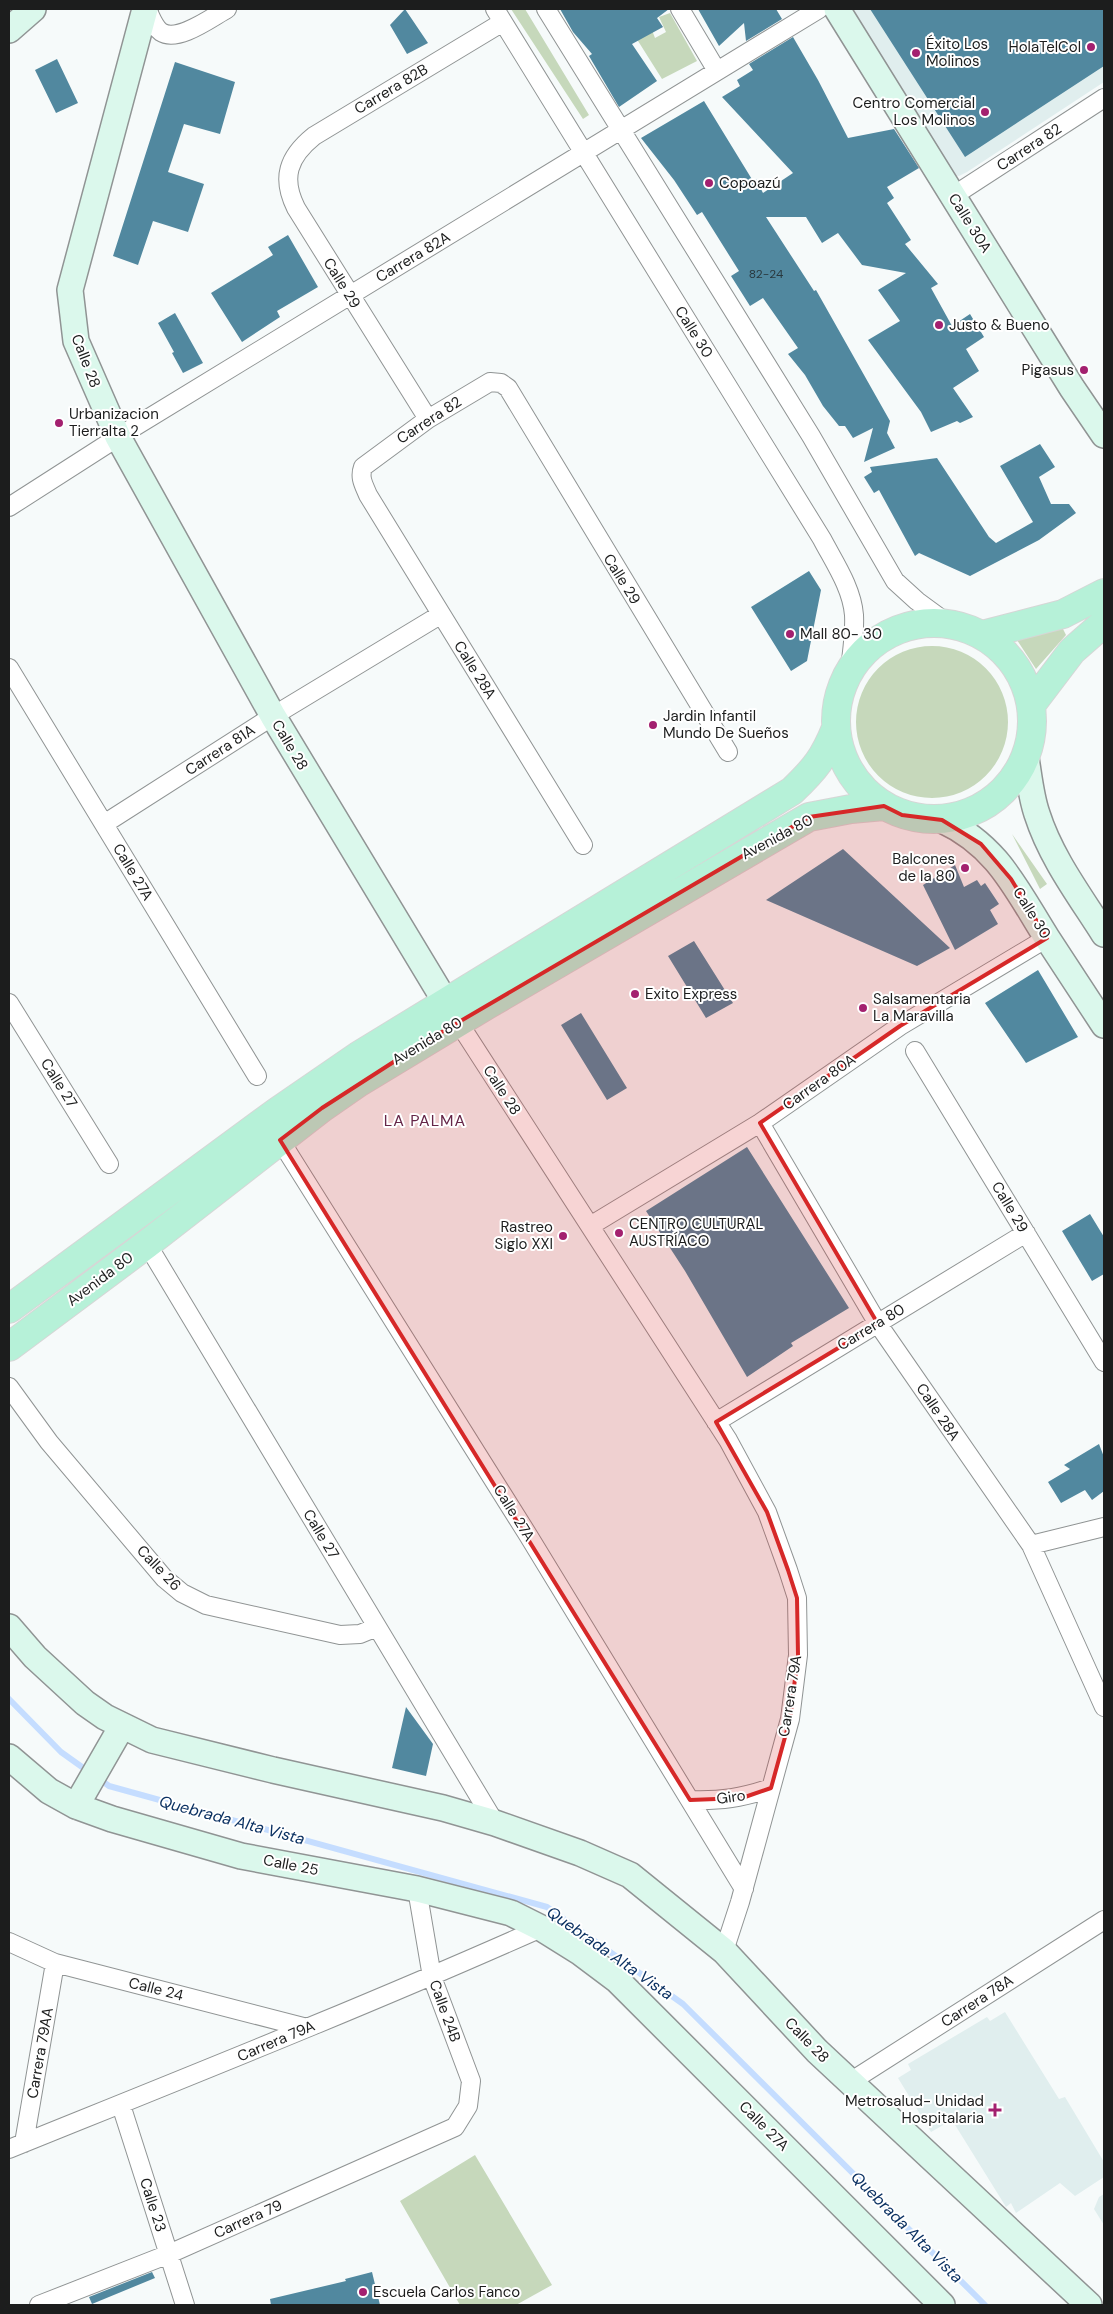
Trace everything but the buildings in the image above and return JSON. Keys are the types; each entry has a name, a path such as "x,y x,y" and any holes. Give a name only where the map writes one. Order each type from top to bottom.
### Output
{"main road":[{"path":"982,635 1063,614 1104,593"},
{"path":"925,623 947,623 982,635 1000,648 1014,664 1025,683 1031,704 1032,732 1026,758 1009,786 993,801 974,812 942,820 922,819 902,814 884,806 866,792 851,773 841,752 836,728 839,698 850,669 868,647 892,632 925,623"},
{"path":"1031,704 1072,651 1104,623"},
{"name":"Avenida 80","path":"9,1347 451,1012 792,791 818,766 827,752 836,728"},
{"name":"Avenida 80","path":"9,1307 278,1111 358,1056 451,1012 809,817 851,809 884,806"}],"street":[{"path":"9,30 33,9"},
{"path":"146,9 156,27 169,35 191,30 227,9"},
{"name":"Calle 28","path":"146,9 70,290 76,341 118,437 273,716 451,1012 716,1422"},
{"path":"546,9 811,436 895,581 909,595 947,623"},
{"path":"680,9 717,71"},
{"name":"Carrera 82A","path":"9,508 118,437 819,9"},
{"name":"Calle 30A","path":"838,9 1072,388 1104,435"},
{"name":"Calle 30","path":"499,15 822,539 836,566 854,614 850,669"},
{"name":"Carrera 82B","path":"289,168 297,152 314,136 499,15"},
{"name":"Carrera 82","path":"953,196 1104,98"},
{"name":"Calle 29","path":"289,168 287,181 289,195 296,208 428,419"},
{"name":"Carrera 82","path":"368,495 360,474 363,467 428,419 490,382 501,382 518,404"},
{"name":"Calle 29","path":"518,404 589,526 728,752"},
{"name":"Calle 28A","path":"368,495 583,845"},
{"name":"Carrera 81A","path":"104,824 273,716 440,615"},
{"name":"Calle 27A","path":"9,668 257,1076"},
{"path":"1026,758 1036,813 1043,831 1070,881 1104,934"},
{"name":"Calle 30","path":"942,820 971,836 995,859 1010,879 1104,1025"},
{"name":"Carrera 80A","path":"590,1226 760,1123 900,1026 1047,938"},
{"name":"Calle 27","path":"9,1003 109,1164"},
{"name":"Calle 29","path":"916,1051 1104,1362"},
{"name":"Calle 28A","path":"760,1123 878,1324 1031,1545 1104,1707"},
{"name":"Calle 27A","path":"280,1140 528,1535 744,1889"},
{"name":"Carrera 80","path":"716,1422 1026,1233"},
{"name":"Calle 27","path":"147,1244 495,1823"},
{"name":"Calle 26","path":"9,1387 49,1442 164,1578 182,1593 206,1605 340,1635 360,1634 377,1627"},
{"name":"Carrera 79A","path":"716,1422 767,1512 796,1598 798,1655 790,1719 744,1889 724,1951"},
{"path":"1031,1545 1104,1527"},
{"path":"9,1627 35,1657 65,1686 105,1717 152,1740 444,1808 495,1823"},
{"path":"76,1806 122,1726"},
{"name":"Calle 25","path":"9,1757 49,1791 76,1806 112,1819 241,1856 417,1889 510,1913 541,1928 581,1952"},
{"name":"Giro","path":"690,1800 720,1801 742,1798 772,1788"},
{"name":"Calle 28","path":"495,1823 580,1853 630,1875 724,1951 817,2051 1089,2305"},
{"name":"Calle 24B","path":"417,1889 432,1977 471,2081 468,2106 455,2127"},
{"name":"Carrera 78A","path":"850,2082 1104,1920"},
{"name":"Carrera 79A","path":"17,2146 432,1977 541,1928"},
{"name":"Calle 24","path":"9,1942 55,1963 307,2028"},
{"name":"Calle 27A","path":"581,1952 617,1980 942,2305"},
{"name":"Carrera 79AA","path":"17,2146 55,1963"},
{"name":"Calle 23","path":"120,2105 185,2305"},
{"name":"Carrera 79","path":"39,2305 169,2254 455,2127"}],"highlighted area":[{"path":"884,806 902,815 942,820 981,844 1011,879 1047,938 900,1026 760,1123 878,1324 716,1422 767,1512 788,1570 797,1598 798,1655 790,1719 771,1788 742,1798 690,1800 280,1140 322,1108 423,1043 809,817"}],"shaded area":[{"name":"Centro Comercial Los Molinos","path":"842,9 1104,9 1104,82 967,172 959,176 952,175"},
{"name":"Metrosalud- Unidad Hospitalaria","path":"1005,2012 1059,2099 1065,2097 1104,2162 1104,2177 1075,2196 1060,2183 1016,2213 1011,2203 1006,2207 952,2120 931,2132 898,2078 911,2070 908,2064 987,2017 990,2021"},
{"path":"1104,2194 1104,2225 1094,2209 1099,2197"}],"green space":[{"path":"511,9 525,9 589,115 583,119"},
{"path":"670,13 697,61 662,79 633,33 650,25 655,38 666,32 659,17"},
{"path":"1062,627 1066,635 1036,669 1017,640"},
{"path":"932,646 961,652 986,668 1002,693 1008,722 1002,751 986,776 961,792 932,798 903,792 878,776 862,751 856,722 862,693 878,668 903,652"},
{"path":"1012,834 1047,884 1040,889"},
{"path":"475,2155 552,2285 516,2305 460,2305 400,2201"}],"waterway":[{"name":"Quebrada Alta Vista","path":"9,1699 61,1752 89,1772"},
{"name":"Quebrada Alta Vista","path":"97,1777 109,1786 547,1907 683,2004 985,2305"}],"place":[{"name":"HolaTelCol","path":"1091,47"},
{"name":"Éxito Los Molinos","path":"916,53"},
{"name":"Centro Comercial Los Molinos","path":"985,112"},
{"name":"Copoazú","path":"709,183"},
{"name":"Justo & Bueno","path":"939,325"},
{"name":"Pigasus","path":"1084,370"},
{"name":"Urbanizacion Tierralta 2","path":"59,423"},
{"name":"Mall 80- 30","path":"790,634"},
{"name":"Jardin Infantil Mundo De Sueños","path":"653,725"},
{"name":"Balcones de la 80","path":"965,868"},
{"name":"Exito Express","path":"635,994"},
{"name":"Salsamentaria La Maravilla","path":"863,1008"},
{"name":"CENTRO CULTURAL AUSTRÍACO","path":"619,1233"},
{"name":"Rastreo Siglo XXI","path":"563,1236"},
{"name":"Metrosalud- Unidad Hospitalaria","path":"995,2110"},
{"name":"Escuela Carlos Fanco","path":"363,2292"}],"district":[{"name":"LA PALMA","path":"425,1120"}]}
